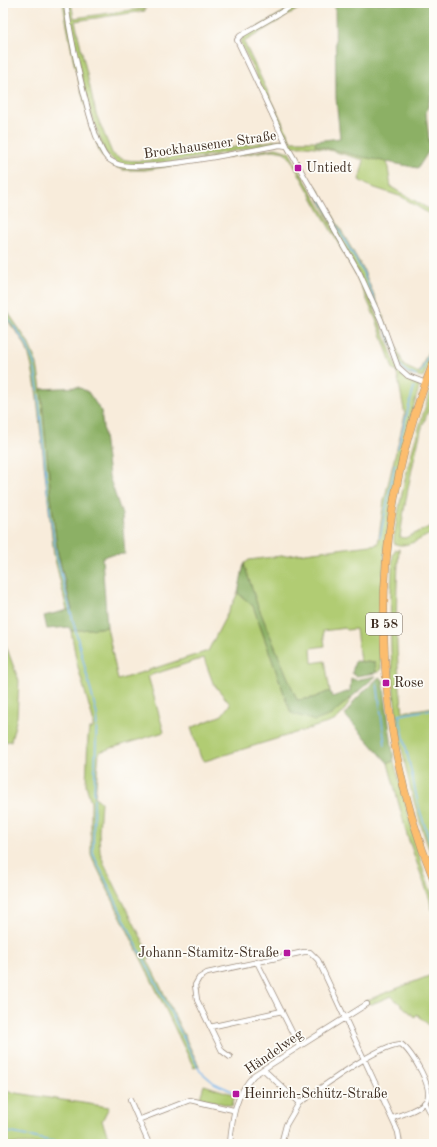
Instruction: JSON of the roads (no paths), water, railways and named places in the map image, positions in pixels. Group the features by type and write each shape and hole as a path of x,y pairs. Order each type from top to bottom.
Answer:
{"main road":[{"name":"B 58","path":"434,361 407,444 393,507 386,567 384,633 387,690 396,750 416,830 434,880"}],"street":[{"name":"Brockhausener Straße","path":"66,3 85,96 92,122 107,158 116,164 129,167 170,164 280,145 287,146"},
{"name":"Brockhausener Straße","path":"297,3 240,36 237,40 287,146 359,272 381,320 398,368 408,376 426,383"},
{"path":"230,1057 222,1051 197,1000 195,985 199,978 207,972 310,952 314,955 393,1118 400,1144"},
{"path":"257,962 299,1046"},
{"name":"Händelweg","path":"230,1144 233,1110 248,1082 263,1069 367,1004"},
{"path":"210,1027 282,1012"},
{"path":"281,1144 286,1125 299,1104 365,1059 395,1044 401,1044 407,1048 419,1067 428,1091 425,1102 434,1120"},
{"path":"263,1069 299,1104"},
{"path":"130,1100 149,1144"},
{"path":"138,1120 190,1100 233,1110"},
{"path":"393,1118 425,1102"}],"waterway":[{"path":"314,187 363,272 394,349"},
{"path":"3,311 26,343 34,363 38,389 48,496 56,554 97,715 94,795"},
{"path":"421,372 434,342"},
{"path":"399,364 407,372 416,376"},
{"path":"398,448 414,387"},
{"path":"380,538 395,464"},
{"path":"377,682 385,745"},
{"path":"434,709 399,715 419,808 434,855"},
{"path":"94,798 93,854 142,956"},
{"path":"144,959 200,1071 214,1083 236,1093"},
{"path":"3,1131 65,1144"}],"place":[{"name":"Untiedt","path":"298,168"},
{"name":"Rose","path":"386,683"},
{"name":"Johann-Stamitz-Straße","path":"287,953"},
{"name":"Heinrich-Schütz-Straße","path":"236,1094"}]}
